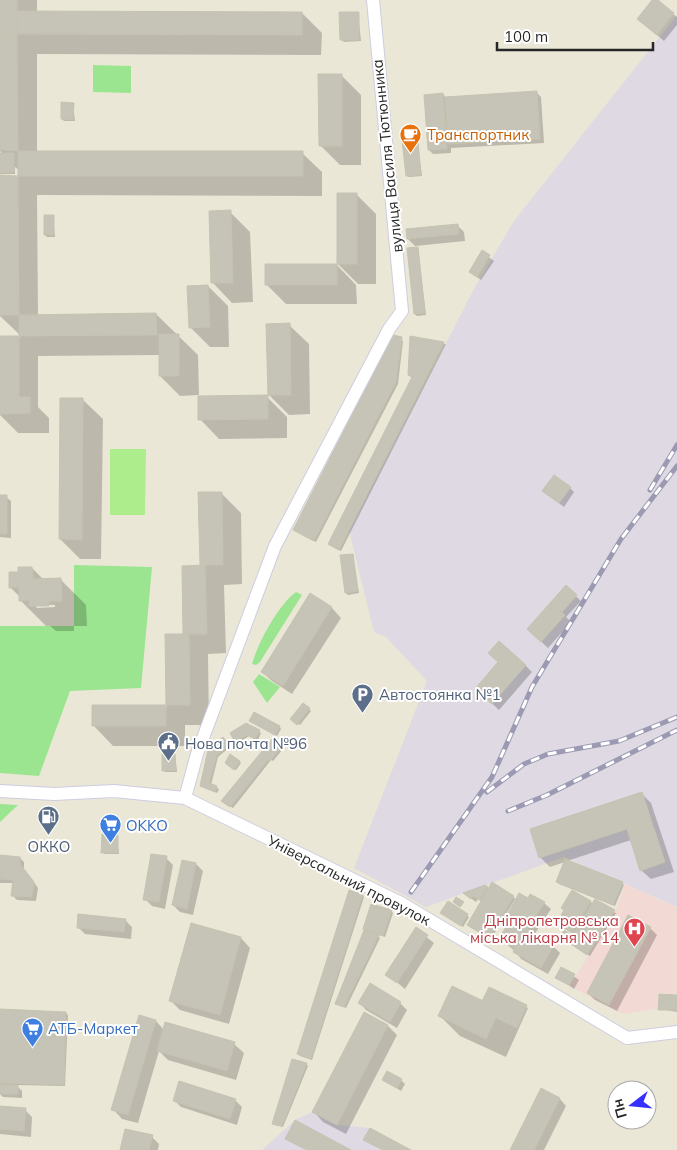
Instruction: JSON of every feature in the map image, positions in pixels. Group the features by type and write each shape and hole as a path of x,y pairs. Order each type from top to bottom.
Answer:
{"street":[{"name":"вулиця Василя Тютюнника","path":"185,798 197,754 275,546 389,328 402,311 373,0"},
{"name":"Універсальний провулок","path":"0,791 54,794 114,791 185,798 401,904 628,1038 677,1032"}],"shaded area":[{"path":"677,15 677,907 564,857 426,907 354,868 427,681 386,637 374,632 349,531 475,287 514,221"},
{"name":"Дніпропетровська міська лікарня № 14","path":"625,884 677,908 677,994 658,993 657,1009 623,1014 570,986 616,910"},
{"path":"312,1112 337,1125 370,1128 411,1150 262,1150 295,1120"}],"green space":[{"path":"93,65 131,66 131,93 93,92"},
{"path":"110,449 146,449 145,515 110,515"},
{"path":"74,565 152,567 141,688 70,691 39,776 0,773 0,626 74,626"},
{"path":"296,592 302,595 260,662 256,665 252,664 259,646 276,615"},
{"path":"259,674 280,687 267,703 253,682"},
{"path":"0,804 18,805 0,822"}],"building":[{"path":"0,0 17,0 17,8 0,8"},
{"path":"652,0 658,0 674,13 657,35 637,19"},
{"path":"0,8 17,8 17,34 0,35"},
{"path":"17,11 302,12 302,35 17,34"},
{"path":"339,12 359,12 359,40 340,40"},
{"path":"17,34 18,151 0,150 0,35"},
{"path":"318,74 342,74 342,146 319,146"},
{"path":"537,91 540,139 448,144 445,97"},
{"path":"443,93 447,149 428,150 424,95"},
{"path":"61,102 74,103 73,120 61,119"},
{"name":"Транспортник","path":"417,130 421,175 406,176 401,131"},
{"path":"18,151 303,151 303,176 18,176"},
{"path":"0,153 14,153 14,172 0,173"},
{"path":"0,175 18,176 19,315 0,315"},
{"path":"337,193 357,193 357,264 337,264"},
{"path":"231,210 233,283 211,283 209,211"},
{"path":"44,215 54,215 54,235 44,235"},
{"path":"458,224 459,234 407,239 406,229"},
{"path":"418,247 425,313 414,314 407,248"},
{"path":"482,250 490,255 477,277 469,272"},
{"path":"265,264 337,264 337,285 265,285"},
{"path":"208,285 210,327 189,328 187,286"},
{"path":"156,313 157,335 19,336 19,315"},
{"path":"290,323 291,395 268,395 266,324"},
{"path":"159,334 179,334 179,376 159,376"},
{"path":"393,335 402,337 396,382 314,541 293,530"},
{"path":"0,336 19,336 19,397 30,397 30,413 0,414"},
{"path":"410,336 444,342 339,550 328,544 412,377 408,375"},
{"path":"268,395 268,419 198,420 198,396"},
{"path":"60,398 83,398 82,540 59,539"},
{"path":"554,475 571,487 559,503 542,491"},
{"path":"198,492 222,492 223,565 200,565"},
{"path":"0,495 7,495 7,534 0,534"},
{"path":"353,554 358,591 345,593 340,555"},
{"path":"205,565 207,634 183,634 182,566"},
{"path":"18,567 32,567 33,579 61,578 62,601 49,601 49,606 29,606 29,600 19,601 19,587 9,588 9,572 18,572"},
{"path":"566,585 577,595 562,612 550,603"},
{"path":"310,593 332,607 283,686 261,672"},
{"path":"550,603 565,615 541,642 527,629"},
{"path":"165,634 189,634 190,705 166,705"},
{"path":"499,641 526,665 492,704 475,689 498,662 488,653"},
{"path":"303,703 310,708 297,725 290,719"},
{"path":"92,705 166,705 166,726 92,726"},
{"path":"254,712 280,726 275,735 249,721"},
{"path":"246,723 260,730 255,739 247,735 235,742 230,733"},
{"path":"223,737 229,745 217,755 209,783 217,786 215,792 200,786 208,750"},
{"path":"272,739 282,746 270,761 269,759 230,807 221,801"},
{"name":"Нова почта №96","path":"162,754 175,754 176,770 162,771"},
{"path":"230,754 240,761 234,770 225,763"},
{"path":"642,792 665,862 640,871 627,829 539,858 530,829"},
{"name":"OKKO","path":"102,834 118,835 118,853 101,853"},
{"path":"151,854 167,856 159,902 143,900"},
{"path":"0,855 20,857 20,864 34,882 32,897 11,896 13,880 0,879"},
{"path":"565,859 623,882 613,905 556,882"},
{"path":"182,860 196,863 187,909 172,905"},
{"path":"492,882 514,896 489,938 467,925"},
{"path":"485,885 488,887 480,900 473,896 471,899 463,893"},
{"path":"349,890 363,894 311,1059 297,1054"},
{"path":"572,890 591,901 572,933 561,926 566,918 561,915 564,910 561,908"},
{"path":"519,893 528,898 530,894 545,902 527,929 530,930 528,934 544,943 546,940 554,945 541,968 513,952 515,948 499,939 508,923 504,920"},
{"path":"456,897 464,902 460,907 453,902"},
{"path":"595,899 615,910 587,955 568,942"},
{"path":"448,901 468,914 461,926 440,913"},
{"path":"371,904 392,910 383,936 363,929"},
{"path":"78,914 126,919 124,932 77,928"},
{"path":"628,915 651,927 609,1005 587,993"},
{"path":"191,923 241,937 220,1015 169,1001"},
{"path":"416,927 428,935 397,983 385,975"},
{"path":"364,930 379,935 344,1007 335,1004"},
{"path":"564,930 570,934 566,941 560,937"},
{"path":"561,967 575,974 569,985 555,978"},
{"path":"370,983 401,1002 390,1022 358,1003"},
{"path":"452,986 500,1009 486,1039 438,1016"},
{"path":"489,987 527,1005 517,1028 496,1018 500,1009 482,1001"},
{"path":"659,994 677,995 677,1010 658,1010"},
{"name":"АТБ-Маркет","path":"0,1009 66,1012 64,1085 0,1083"},
{"path":"364,1012 388,1025 337,1125 312,1112"},
{"path":"139,1015 156,1020 128,1115 111,1110"},
{"path":"165,1022 235,1042 227,1071 157,1051"},
{"path":"292,1059 307,1063 282,1126 272,1124"},
{"path":"387,1071 402,1079 397,1088 382,1080"},
{"path":"179,1081 236,1099 230,1119 173,1101"},
{"path":"0,1085 18,1085 18,1094 0,1094"},
{"path":"541,1088 560,1098 534,1150 510,1150"},
{"path":"0,1106 26,1108 24,1131 0,1129"},
{"path":"295,1120 351,1150 307,1150 285,1139"},
{"path":"370,1128 411,1150 383,1150 363,1140"},
{"path":"125,1129 153,1135 149,1150 120,1150"}],"railway":[{"path":"650,490 677,445"},
{"path":"411,892 492,777 532,687 621,539 677,466"},
{"path":"487,792 524,764 548,754 619,741 677,717"},
{"path":"508,811 547,795 677,730"}],"place":[{"name":"Транспортник","path":"411,153"},
{"name":"Автостоянка №1","path":"363,713"},
{"name":"Нова почта №96","path":"169,762"},
{"name":"ОККО","path":"49,836"},
{"name":"OKKO","path":"110,844"},
{"name":"Дніпропетровська міська лікарня № 14","path":"635,948"},
{"name":"АТБ-Маркет","path":"32,1047"}]}
